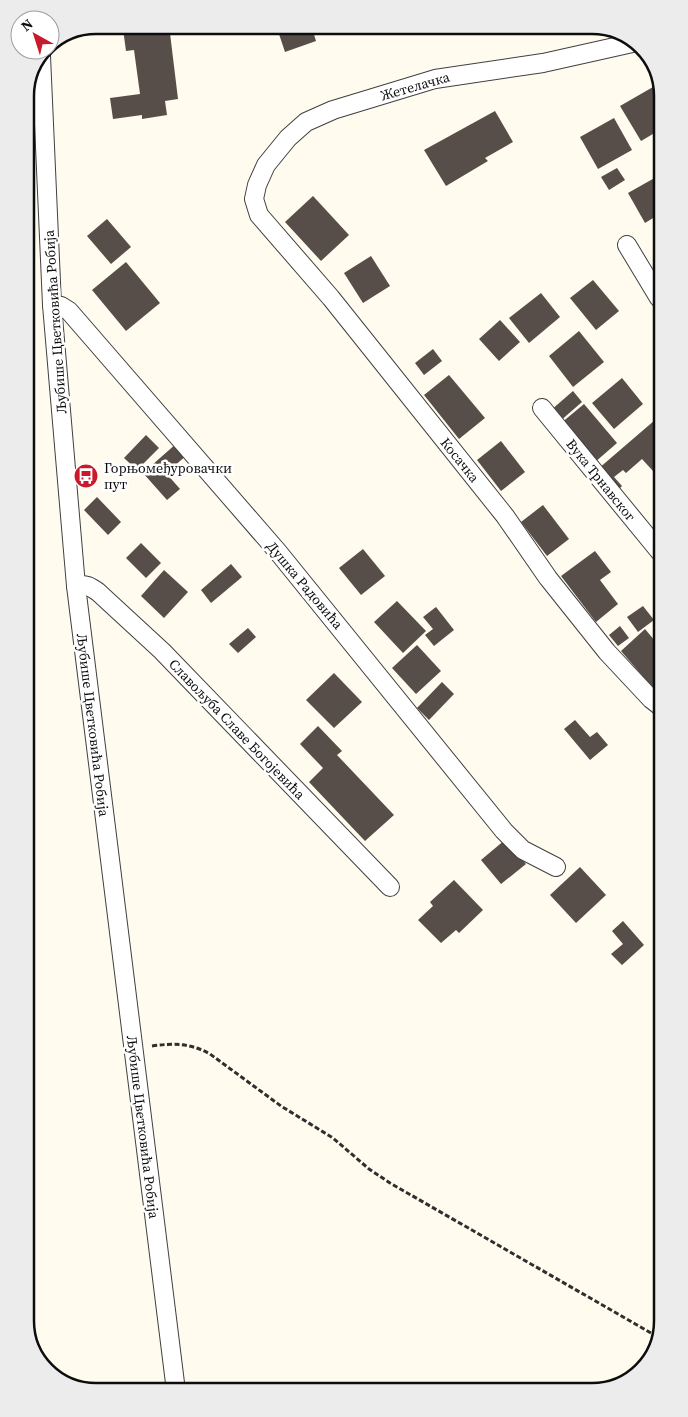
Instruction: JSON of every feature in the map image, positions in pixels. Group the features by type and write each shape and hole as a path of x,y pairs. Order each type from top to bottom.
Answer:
{"street":[{"name":"Жетелачка","path":"259,215 254,199 257,185 266,166 288,138 306,122 333,110 435,79 543,63 626,44"},
{"name":"Љубише Цветковића Робија","path":"41,66 52,305 76,586 175,1383"},
{"name":"Косачка","path":"259,215 331,298 499,508 548,578 607,652 654,702"},
{"path":"627,245 654,290"},
{"name":"Душка Радовића","path":"52,305 65,308 80,322 203,463 347,635 504,832 523,850 556,867"},
{"name":"Вука Трнавског","path":"542,408 654,545"},
{"name":"Славољуба Славе Богојевића","path":"76,586 81,584 91,586 162,651 390,887"}],"path":[{"path":"134,1049 180,1044 206,1052 289,1111 333,1138 363,1164 390,1183 653,1334"}],"building":[{"path":"124,34 170,34 178,99 165,101 167,115 142,119 142,115 113,119 110,98 140,94 134,50 126,51"},
{"path":"279,34 314,34 316,41 285,52"},
{"path":"653,87 654,133 641,141 620,106"},
{"path":"495,111 513,142 485,158 488,161 446,186 424,150"},
{"path":"614,118 632,150 598,169 580,137"},
{"path":"617,168 625,180 609,190 601,177"},
{"path":"654,178 654,217 645,223 628,193"},
{"path":"313,196 349,235 321,261 285,222"},
{"path":"107,219 131,247 111,264 87,236"},
{"path":"371,256 390,286 363,303 344,273"},
{"path":"126,262 160,303 126,331 92,290"},
{"path":"593,280 619,311 596,330 570,298"},
{"path":"541,293 560,317 529,343 509,318"},
{"path":"500,320 520,342 499,361 479,339"},
{"path":"579,331 604,362 573,387 549,356"},
{"path":"433,349 442,361 424,375 415,363"},
{"path":"449,375 485,418 459,439 424,395"},
{"path":"622,378 643,404 614,429 592,403"},
{"path":"573,391 582,402 559,422 550,411"},
{"path":"584,404 617,443 594,463 560,424"},
{"path":"654,421 653,471 642,459 626,473 623,470 614,477 622,486 617,491 598,469"},
{"path":"146,435 159,448 137,470 124,458"},
{"path":"501,441 525,472 501,491 477,460"},
{"path":"177,443 187,455 166,473 180,489 167,500 143,473"},
{"path":"97,497 121,522 108,535 84,510"},
{"path":"543,505 569,539 547,556 521,522"},
{"path":"141,543 161,563 146,578 126,558"},
{"path":"363,549 385,576 361,595 339,568"},
{"path":"595,551 611,572 600,580 618,604 596,622 561,576"},
{"path":"231,564 242,577 211,603 201,590"},
{"path":"164,570 188,592 164,618 141,596"},
{"path":"397,601 426,631 403,653 374,622"},
{"path":"643,606 654,620 638,632 627,617"},
{"path":"436,607 454,630 434,646 425,635 433,629 423,617"},
{"path":"620,626 629,638 618,646 609,635"},
{"path":"248,628 256,637 238,653 229,644"},
{"path":"645,629 654,640 654,685 652,687 621,651"},
{"path":"417,645 441,671 416,694 392,668"},
{"path":"334,673 362,702 334,728 306,700"},
{"path":"442,682 454,694 429,720 417,708"},
{"path":"575,720 590,737 597,732 608,745 590,760 564,729"},
{"path":"318,726 342,751 337,755 394,815 365,841 309,782 323,768 300,744"},
{"path":"506,839 526,864 501,884 481,860"},
{"path":"580,867 606,895 576,923 550,895"},
{"path":"454,880 483,910 459,933 456,930 441,943 418,920 433,906 430,902"},
{"path":"623,921 644,945 622,965 611,954 623,944 612,931"}],"place":[{"name":"Горњомеђуровачки пут","path":"86,476"}]}
